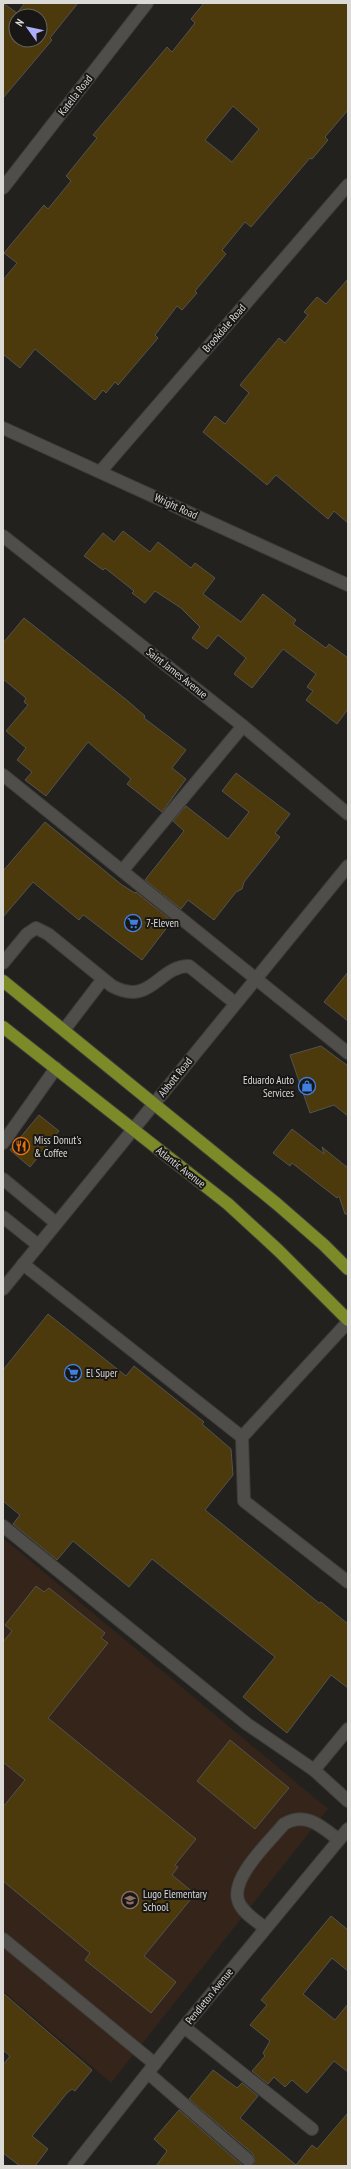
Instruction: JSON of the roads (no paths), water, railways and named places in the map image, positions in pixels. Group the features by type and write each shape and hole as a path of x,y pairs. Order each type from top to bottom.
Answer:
{"main road":[{"path":"3,981 277,1204 324,1245 348,1269"},
{"name":"Atlantic Avenue","path":"3,1027 228,1204 279,1251 348,1321"}],"street":[{"name":"Katella Road","path":"3,188 147,3"},
{"name":"Brookdale Road","path":"100,472 348,185"},
{"name":"Wright Road","path":"3,428 348,585"},
{"name":"Saint James Avenue","path":"3,536 243,726 348,814"},
{"path":"122,871 243,726"},
{"path":"3,775 348,1053"},
{"name":"Abbott Road","path":"3,1289 348,866"},
{"path":"3,963 28,934 36,928 48,934 103,979 123,992 134,993 163,978 181,966 189,966 235,1003"},
{"path":"64,1030 103,979"},
{"path":"3,1143 56,1068"},
{"path":"3,1179 56,1223"},
{"path":"3,1217 38,1245"},
{"path":"23,1264 242,1437"},
{"path":"348,1321 242,1437 244,1501 348,1582"},
{"path":"3,1526 247,1724 314,1770 348,1801"},
{"path":"314,1770 348,1729"},
{"path":"266,1928 243,1909 238,1900 237,1890 241,1876 279,1830 292,1819 305,1818 315,1822 339,1840"},
{"name":"Pendleton Avenue","path":"74,2166 184,2027 348,1830"},
{"path":"3,1939 151,2069 248,2160"},
{"path":"184,2027 312,2129"}],"place":[{"name":"7-Eleven","path":"133,923"},
{"name":"Eduardo Auto Services","path":"307,1086"},
{"name":"Miss Donut's & Coffee","path":"21,1146"},
{"name":"El Super","path":"73,1373"},
{"name":"Lugo Elementary School","path":"130,1900"}]}
